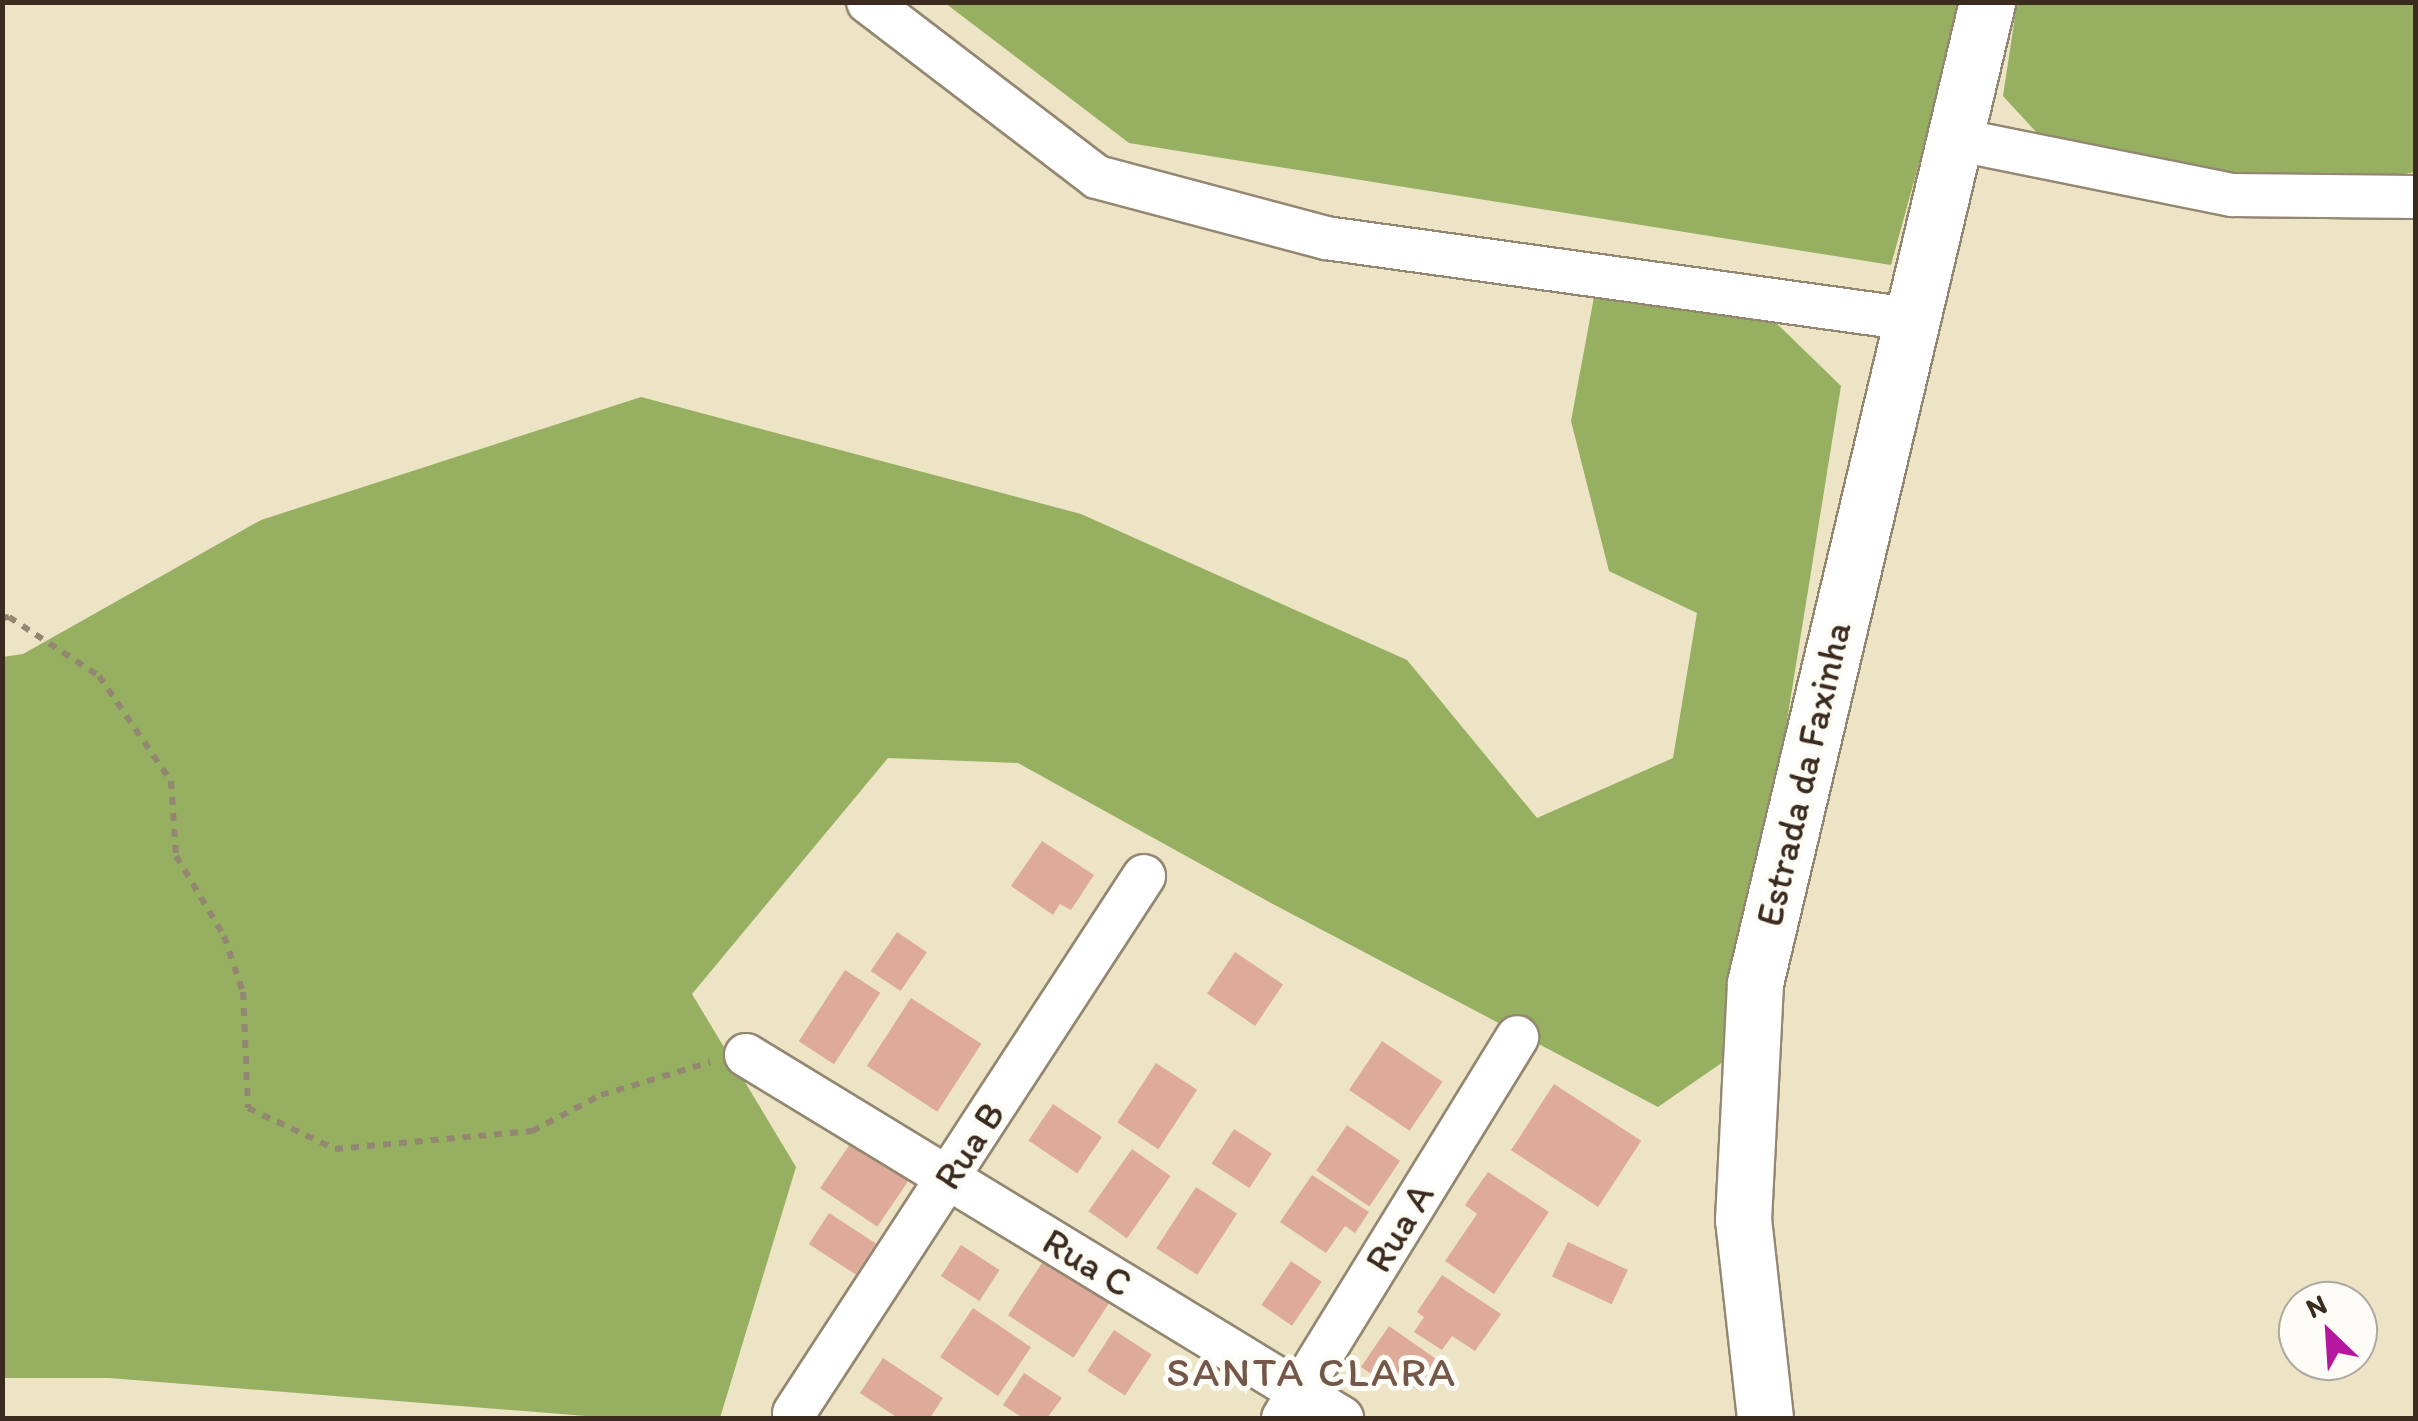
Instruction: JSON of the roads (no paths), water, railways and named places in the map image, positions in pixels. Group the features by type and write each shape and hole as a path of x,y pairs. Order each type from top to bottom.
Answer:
{"street":[{"path":"868,2 1097,177 1326,238 1910,318"},
{"name":"Estrada da Faxinha","path":"1764,1418 1743,1220 1755,983 1986,2"},
{"path":"1954,140 2232,195 2416,197"},
{"name":"Rua B","path":"794,1414 1144,876"},
{"name":"Rua A","path":"1291,1405 1517,1037"},
{"name":"Rua C","path":"746,1054 830,1110 948,1179 1291,1405 1342,1418"}],"district":[{"name":"SANTA CLARA","path":"1312,1372"}]}
